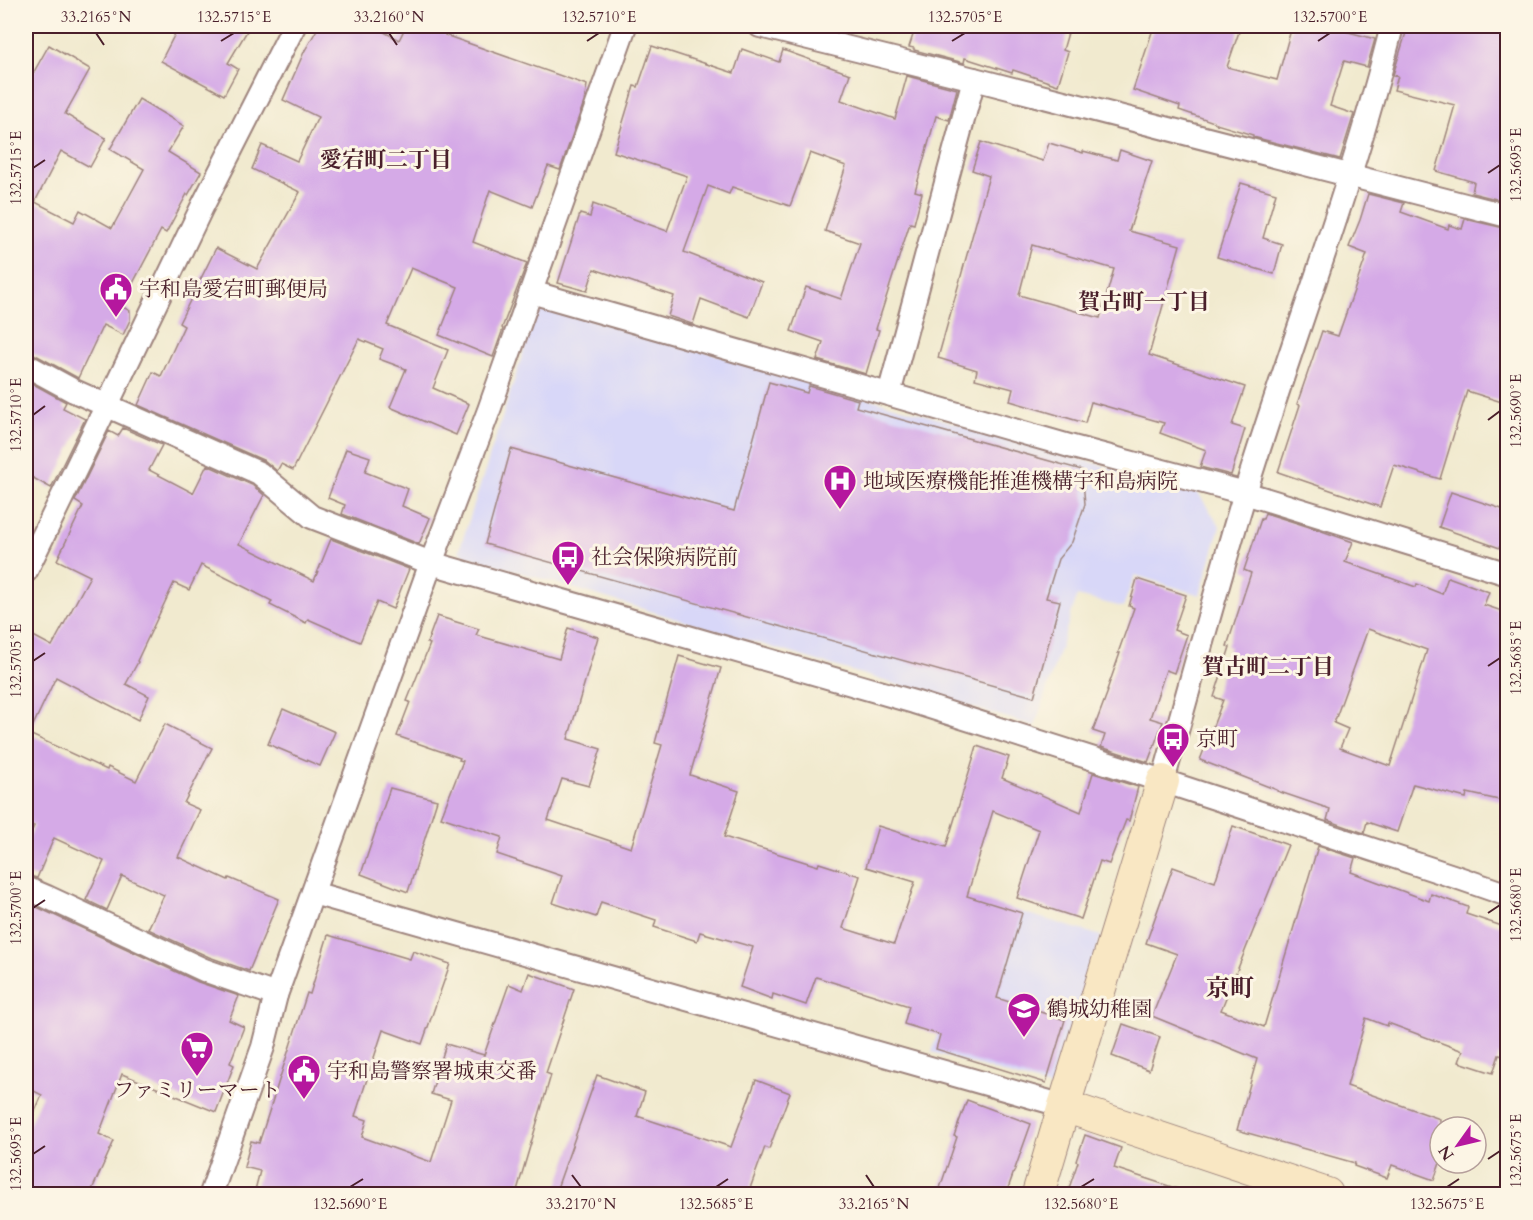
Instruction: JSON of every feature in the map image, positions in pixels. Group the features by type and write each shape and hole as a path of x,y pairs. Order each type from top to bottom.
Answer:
{"street":[{"path":"26,571 202,207 294,26"},
{"path":"211,1194 261,1054 276,995 431,563 489,410 625,26"},
{"path":"760,26 1508,216"},
{"path":"1038,1194 1163,781 1245,493 1349,175 1392,26"},
{"path":"889,394 974,79"},
{"path":"531,292 1073,447 1245,493 1508,574"},
{"path":"26,365 74,391 259,473 312,518 431,563 914,702 1163,781 1508,895"},
{"path":"26,888 204,970 276,995"},
{"path":"313,893 1064,1106 1327,1194"}],"shaded area":[{"name":"地域医療機能推進機構宇和島病院","path":"547,306 1198,493 1220,526 1200,595 1135,575 1123,607 1077,596 1035,726 466,556 459,551 536,313"},
{"path":"978,899 1101,936 1056,1089 932,1052"}],"building":[{"path":"179,26 250,26 228,63 238,69 224,95 161,61"},
{"path":"319,26 373,26 399,40 406,26 448,26 445,35 587,85 584,102 560,170 548,166 532,207 490,190 473,242 527,263 493,357 439,335 458,287 411,268 387,325 448,350 433,388 469,404 456,435 390,407 406,369 379,359 383,349 359,339 293,470 281,464 277,471 265,461 138,405 153,372 161,376 184,326 179,323 216,248 257,269 300,192 252,169 262,145 297,161 318,117 283,100 304,52"},
{"path":"916,26 1070,26 1063,50 1068,52 1058,85 1013,70 1012,73 965,58 964,63 914,50 909,47"},
{"path":"1154,26 1241,26 1227,67 1277,80 1292,26 1326,26 1375,39 1367,67 1344,61 1330,106 1354,114 1340,159 1253,137 1253,135 1179,110 1180,106 1133,90"},
{"path":"1408,26 1508,26 1508,202 1472,193 1474,182 1436,171 1455,105 1394,90 1398,76 1393,75"},
{"path":"49,45 90,69 65,114 106,138 90,167 61,151 35,202 74,222 80,210 112,228 144,169 110,149 139,99 184,126 168,152 201,172 166,233 161,230 121,306 130,311 130,320 123,335 103,325 78,378 26,352 26,86"},
{"path":"652,46 734,73 742,49 779,62 783,50 850,74 841,100 895,119 907,76 957,89 949,120 936,116 915,191 922,193 914,224 910,223 876,329 879,330 866,374 817,360 823,342 791,331 806,287 841,299 860,243 825,231 846,166 810,153 790,206 732,187 729,194 708,186 684,252 762,282 749,317 701,299 692,324 668,316 674,296 594,269 587,291 558,283 580,214 590,217 593,204 667,231 687,176 614,152 634,86 638,87"},
{"path":"981,142 1043,161 1049,143 1117,160 1120,150 1152,161 1129,231 1180,245 1149,355 1245,387 1232,425 1245,429 1231,475 1200,467 1206,450 1160,433 1164,423 1091,402 1085,423 1010,401 1013,389 975,379 977,370 938,358 989,176 972,170","holes":["1032,245 1114,269 1100,318 1019,295"]},
{"path":"1241,183 1276,193 1263,238 1282,244 1274,274 1217,257"},
{"path":"1368,194 1404,203 1401,212 1448,229 1449,225 1462,229 1465,219 1508,229 1508,404 1467,391 1440,479 1394,465 1380,507 1278,472 1300,405 1297,404 1322,331 1338,336 1367,254 1349,247"},
{"path":"26,380 66,402 63,408 85,419 51,488 26,474"},
{"path":"769,382 807,393 809,386 858,400 856,407 1082,470 1085,504 1072,542 1058,559 1046,598 1060,601 1034,697 485,544 511,449 734,511"},
{"path":"123,428 162,445 149,470 193,493 207,465 252,485 264,495 239,544 314,581 331,539 409,569 393,609 377,602 360,642 308,619 306,623 270,605 272,601 201,565 189,590 174,583 126,684 149,696 138,720 56,677 29,734 136,781 165,724 212,748 184,803 200,810 178,857 228,880 229,878 279,899 249,971 209,957 148,929 164,895 122,876 107,910 86,900 104,861 54,838 37,878 26,875 26,844 34,826 26,822 26,632 52,646 90,576 57,560 83,506 75,501 109,431 118,436"},
{"path":"346,449 370,457 365,472 408,489 402,506 430,518 419,544 342,514 345,505 328,498"},
{"path":"1451,492 1508,511 1508,528 1500,548 1439,527"},
{"path":"1265,513 1353,542 1345,562 1416,587 1417,584 1442,594 1448,577 1489,592 1484,605 1508,613 1508,802 1467,793 1466,798 1413,784 1397,832 1367,822 1364,833 1327,820 1330,809 1277,791 1200,760 1223,700 1214,697 1230,647 1227,646 1251,573 1244,570 1261,519","holes":["1368,629 1427,650 1390,766 1340,748 1348,729 1334,723"]},
{"path":"1137,579 1186,595 1174,630 1187,635 1174,673 1166,670 1150,718 1163,722 1148,762 1101,747 1105,735 1093,731 1134,608 1129,606"},
{"path":"437,616 479,629 476,635 559,659 568,628 598,637 568,739 601,749 589,786 562,779 548,820 631,848 662,745 655,743 679,656 721,668 690,775 739,791 724,837 818,866 819,863 860,876 843,928 894,944 915,882 866,867 878,826 946,847 977,746 1009,757 1002,778 1081,812 1093,773 1138,787 1129,821 1126,820 1109,864 1100,861 1081,919 1017,898 1039,830 993,811 967,896 1022,913 997,998 1065,1020 1046,1083 936,1049 940,1035 904,1024 909,1006 816,977 806,1005 773,994 772,999 740,987 753,947 700,932 697,941 654,927 656,920 601,902 596,917 553,903 562,876 497,854 502,837 441,817 463,761 397,736 410,702 407,701 430,644 427,643"},
{"path":"283,709 335,732 320,766 268,744"},
{"path":"390,788 437,800 408,892 361,874"},
{"path":"1233,826 1288,845 1221,1010 1264,1027 1318,846 1355,858 1351,872 1429,901 1431,894 1468,907 1466,914 1508,928 1508,1057 1499,1055 1493,1073 1459,1062 1463,1051 1388,1023 1387,1026 1366,1018 1347,1086 1429,1115 1428,1175 1436,1175 1434,1180 1392,1165 1387,1178 1354,1166 1355,1163 1237,1130 1257,1059 1152,1016 1177,954 1146,943 1173,867 1215,882"},
{"path":"26,902 198,982 239,996 229,1020 244,1027 230,1063 234,1065 216,1112 122,1074 99,1134 114,1141 90,1194 26,1194 26,1132 42,1095 26,1087"},
{"path":"328,935 410,959 413,951 450,964 422,1044 383,1030 355,1116 367,1120 362,1137 431,1162 451,1100 431,1094 446,1044 484,1055 509,984 523,990 529,973 574,989 546,1073 551,1075 516,1194 254,1194 260,1171 244,1167 251,1141 259,1143"},
{"path":"1123,1024 1160,1037 1149,1070 1112,1056"},
{"path":"597,1075 645,1092 637,1116 731,1147 756,1080 790,1093 769,1149 765,1147 748,1194 555,1194"},
{"path":"967,1100 1031,1124 1006,1194 938,1194 957,1137 954,1136"},
{"path":"1085,1135 1121,1148 1114,1168 1181,1190 1180,1194 1067,1194"}],"place":[{"name":"宇和島愛宕町郵便局","path":"116,318"},
{"name":"地域医療機能推進機構宇和島病院","path":"840,510"},
{"name":"社会保険病院前","path":"568,586"},
{"name":"京町","path":"1173,768"},
{"name":"鶴城幼稚園","path":"1024,1038"},
{"name":"ファミリーマート","path":"197,1077"},
{"name":"宇和島警察署城東交番","path":"304,1100"}],"district":[{"name":"愛宕町二丁目","path":"386,160"},
{"name":"賀古町一丁目","path":"1144,302"},
{"name":"賀古町二丁目","path":"1268,667"},
{"name":"京町","path":"1230,988"}]}
